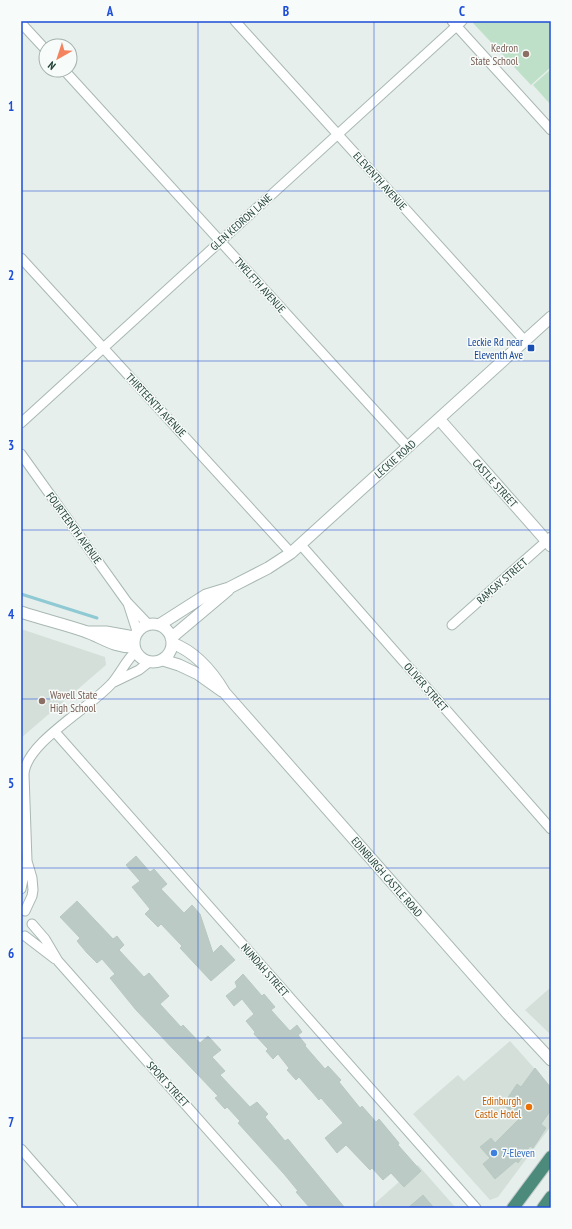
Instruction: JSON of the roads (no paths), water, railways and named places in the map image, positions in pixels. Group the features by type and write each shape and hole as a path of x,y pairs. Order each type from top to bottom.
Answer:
{"highway":[{"path":"513,1208 551,1156"},
{"path":"543,1208 551,1197"}],"street":[{"name":"ELEVENTH AVENUE","path":"235,21 525,341"},
{"path":"21,23 38,41"},
{"name":"GLEN KEDRON LANE","path":"21,423 338,134 457,23"},
{"path":"457,23 551,130"},
{"name":"TWELFTH AVENUE","path":"71,78 408,447"},
{"name":"THIRTEENTH AVENUE","path":"21,258 291,553"},
{"name":"LECKIE ROAD","path":"154,624 206,595 229,588 268,568 291,553 551,317"},
{"name":"CASTLE STREET","path":"439,420 550,541"},
{"name":"FOURTEENTH AVENUE","path":"21,454 127,602 154,624"},
{"name":"RAMSAY STREET","path":"452,625 550,541"},
{"name":"OLIVER STREET","path":"301,545 551,829"},
{"name":"LECKIE ROAD","path":"172,640 229,588"},
{"name":"FOURTEENTH AVENUE","path":"127,602 135,642"},
{"path":"21,612 86,632 105,642 123,647 135,642"},
{"path":"21,889 27,861 24,768 30,755 112,683 139,670 149,662 163,660 170,652 172,640 164,628 154,624 135,642 112,683"},
{"name":"EDINBURGH CASTLE ROAD","path":"172,640 186,648 213,673 224,693"},
{"path":"135,642 139,657 149,662"},
{"name":"EDINBURGH CASTLE ROAD","path":"163,660 179,665 198,674 224,693 508,1014 551,1060"},
{"name":"NUNDAH STREET","path":"55,732 476,1208"},
{"path":"23,910 32,896 33,890 32,878 27,861"},
{"name":"SPORT STREET","path":"23,910 31,919 32,924 45,939 58,961 277,1208"},
{"path":"23,937 31,929 32,924"},
{"name":"SPORT STREET","path":"23,937 58,961"},
{"path":"21,1149 73,1208"}],"waterway":[{"path":"21,594 97,618"}],"place":[{"name":"Kedron State School","path":"526,54"},
{"name":"Leckie Rd near Eleventh Ave","path":"531,348"},
{"name":"Wavell State High School","path":"42,701"},
{"name":"Edinburgh Castle Hotel","path":"529,1107"},
{"name":"7-Eleven","path":"494,1153"}]}
